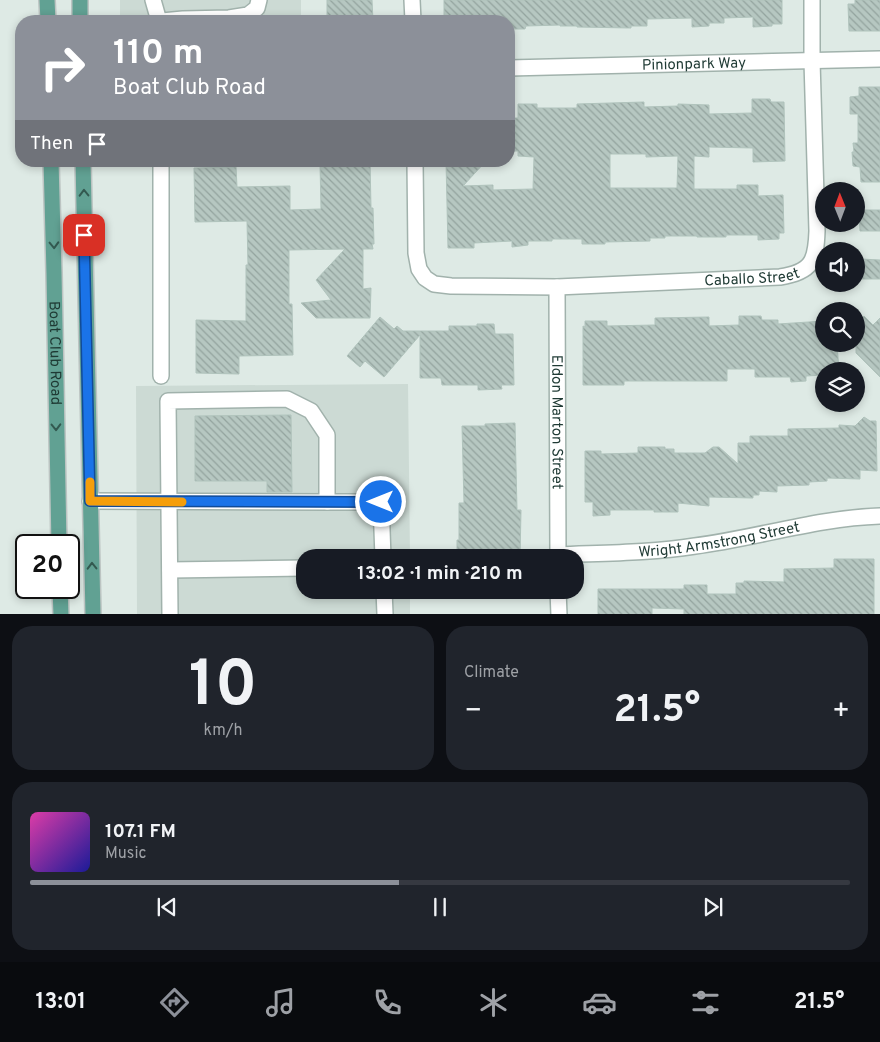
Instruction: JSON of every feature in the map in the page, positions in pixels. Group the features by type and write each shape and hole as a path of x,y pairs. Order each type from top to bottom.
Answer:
{"main road":[{"path":"47,0 48,15"},
{"path":"80,0 80,15"},
{"name":"Boat Club Road","path":"51,167 59,534"},
{"path":"83,167 93,614"},
{"path":"60,599 61,614"}],"street":[{"path":"153,0 158,15"},
{"path":"248,15 257,8 259,0"},
{"path":"412,0 412,15"},
{"name":"Caballo Street","path":"415,167 416,253 419,269 425,278 434,284 451,286 557,287 795,275 808,266 813,259 816,248 812,0"},
{"name":"Pinionpark Way","path":"515,68 880,59"},
{"path":"161,167 161,376"},
{"name":"Eldon Marton Street","path":"557,287 558,549"},
{"path":"170,614 168,401 287,399 311,412 327,435 326,502"},
{"path":"90,501 381,502 382,549"},
{"name":"Wright Armstrong Street","path":"584,554 696,546 840,518 880,516"},
{"path":"170,570 296,568"},
{"path":"384,599 385,614"},
{"path":"558,599 559,614"}],"shaded area":[{"path":"120,0 301,0 301,15 120,15"},
{"path":"408,384 410,549 296,549 296,599 410,599 410,614 137,614 136,386"}],"building":[{"path":"327,0 372,0 373,15 327,15"},
{"path":"444,0 782,0 782,24 753,27 753,17 724,18 724,23 709,23 709,26 692,27 692,18 647,19 647,26 631,26 631,28 560,25 526,26 525,29 515,29 515,15 444,15"},
{"path":"855,0 880,0 880,31 849,31 848,4 855,4"},
{"path":"859,87 880,87 880,182 861,182 860,167 853,166 853,143 858,143 858,114 850,114 850,97 859,96"},
{"path":"752,99 770,99 771,102 784,102 785,161 753,162 753,148 709,147 709,157 694,156 694,189 737,189 737,185 758,185 758,196 783,195 784,233 779,233 779,239 758,240 758,235 726,235 726,237 665,236 665,238 650,238 650,241 582,244 582,239 552,239 552,241 528,241 528,245 512,247 512,241 474,243 474,248 448,248 446,167 480,167 463,186 493,185 493,190 533,189 534,157 518,156 518,151 515,151 515,118 518,118 518,104 537,104 537,108 577,108 577,104 644,102 644,107 678,106 678,104 709,105 709,114 752,113","holes":["610,154 646,154 646,157 678,156 677,188 610,188"]},
{"path":"236,167 237,187 290,186 290,210 321,209 320,167 370,167 374,244 372,244 373,249 363,249 363,289 371,288 370,318 316,318 301,303 331,300 316,280 345,249 289,250 289,304 292,304 293,355 239,356 239,374 196,373 196,320 246,321 246,265 248,265 247,221 195,222 194,168"},
{"path":"865,210 880,210 880,231 865,231"},
{"path":"865,259 880,260 880,279 865,279"},
{"path":"739,316 761,316 762,320 778,320 778,324 815,322 815,352 838,352 838,362 815,362 815,376 806,376 806,381 791,382 790,377 755,377 755,369 727,369 727,381 624,381 624,385 583,385 583,326 585,327 585,321 607,321 607,326 655,325 655,318 709,317 709,326 739,325"},
{"path":"380,317 394,329 397,326 403,331 449,331 449,326 494,324 495,334 513,334 514,385 501,385 502,389 478,390 478,385 442,385 441,378 420,378 420,335 384,377 365,361 360,367 347,356"},
{"path":"865,317 873,325 880,318 880,377 856,353 865,352"},
{"path":"291,415 292,492 267,492 267,481 195,481 195,416"},
{"path":"864,417 870,421 876,421 877,471 860,470 860,479 827,478 827,481 809,482 809,485 777,486 777,492 759,491 759,495 753,495 753,498 709,497 709,506 678,503 678,512 610,510 610,515 593,516 593,502 585,502 585,451 601,451 601,454 638,453 638,447 665,447 665,449 674,449 674,453 705,453 713,447 719,447 738,464 738,443 750,443 750,436 788,436 788,429 839,428 839,425 855,426"},
{"path":"515,423 517,510 521,510 520,549 457,549 457,540 459,540 459,503 464,503 462,426 485,426 485,424"},
{"path":"834,559 874,559 874,614 684,614 684,609 652,608 652,614 598,614 598,589 684,589 684,585 707,585 707,594 736,594 736,583 744,583 744,581 784,582 784,569 834,568"}],"slow traffic":[{"path":"90,482 90,501 182,502"}],"route":[{"path":"84,235 90,501 381,502"}]}
